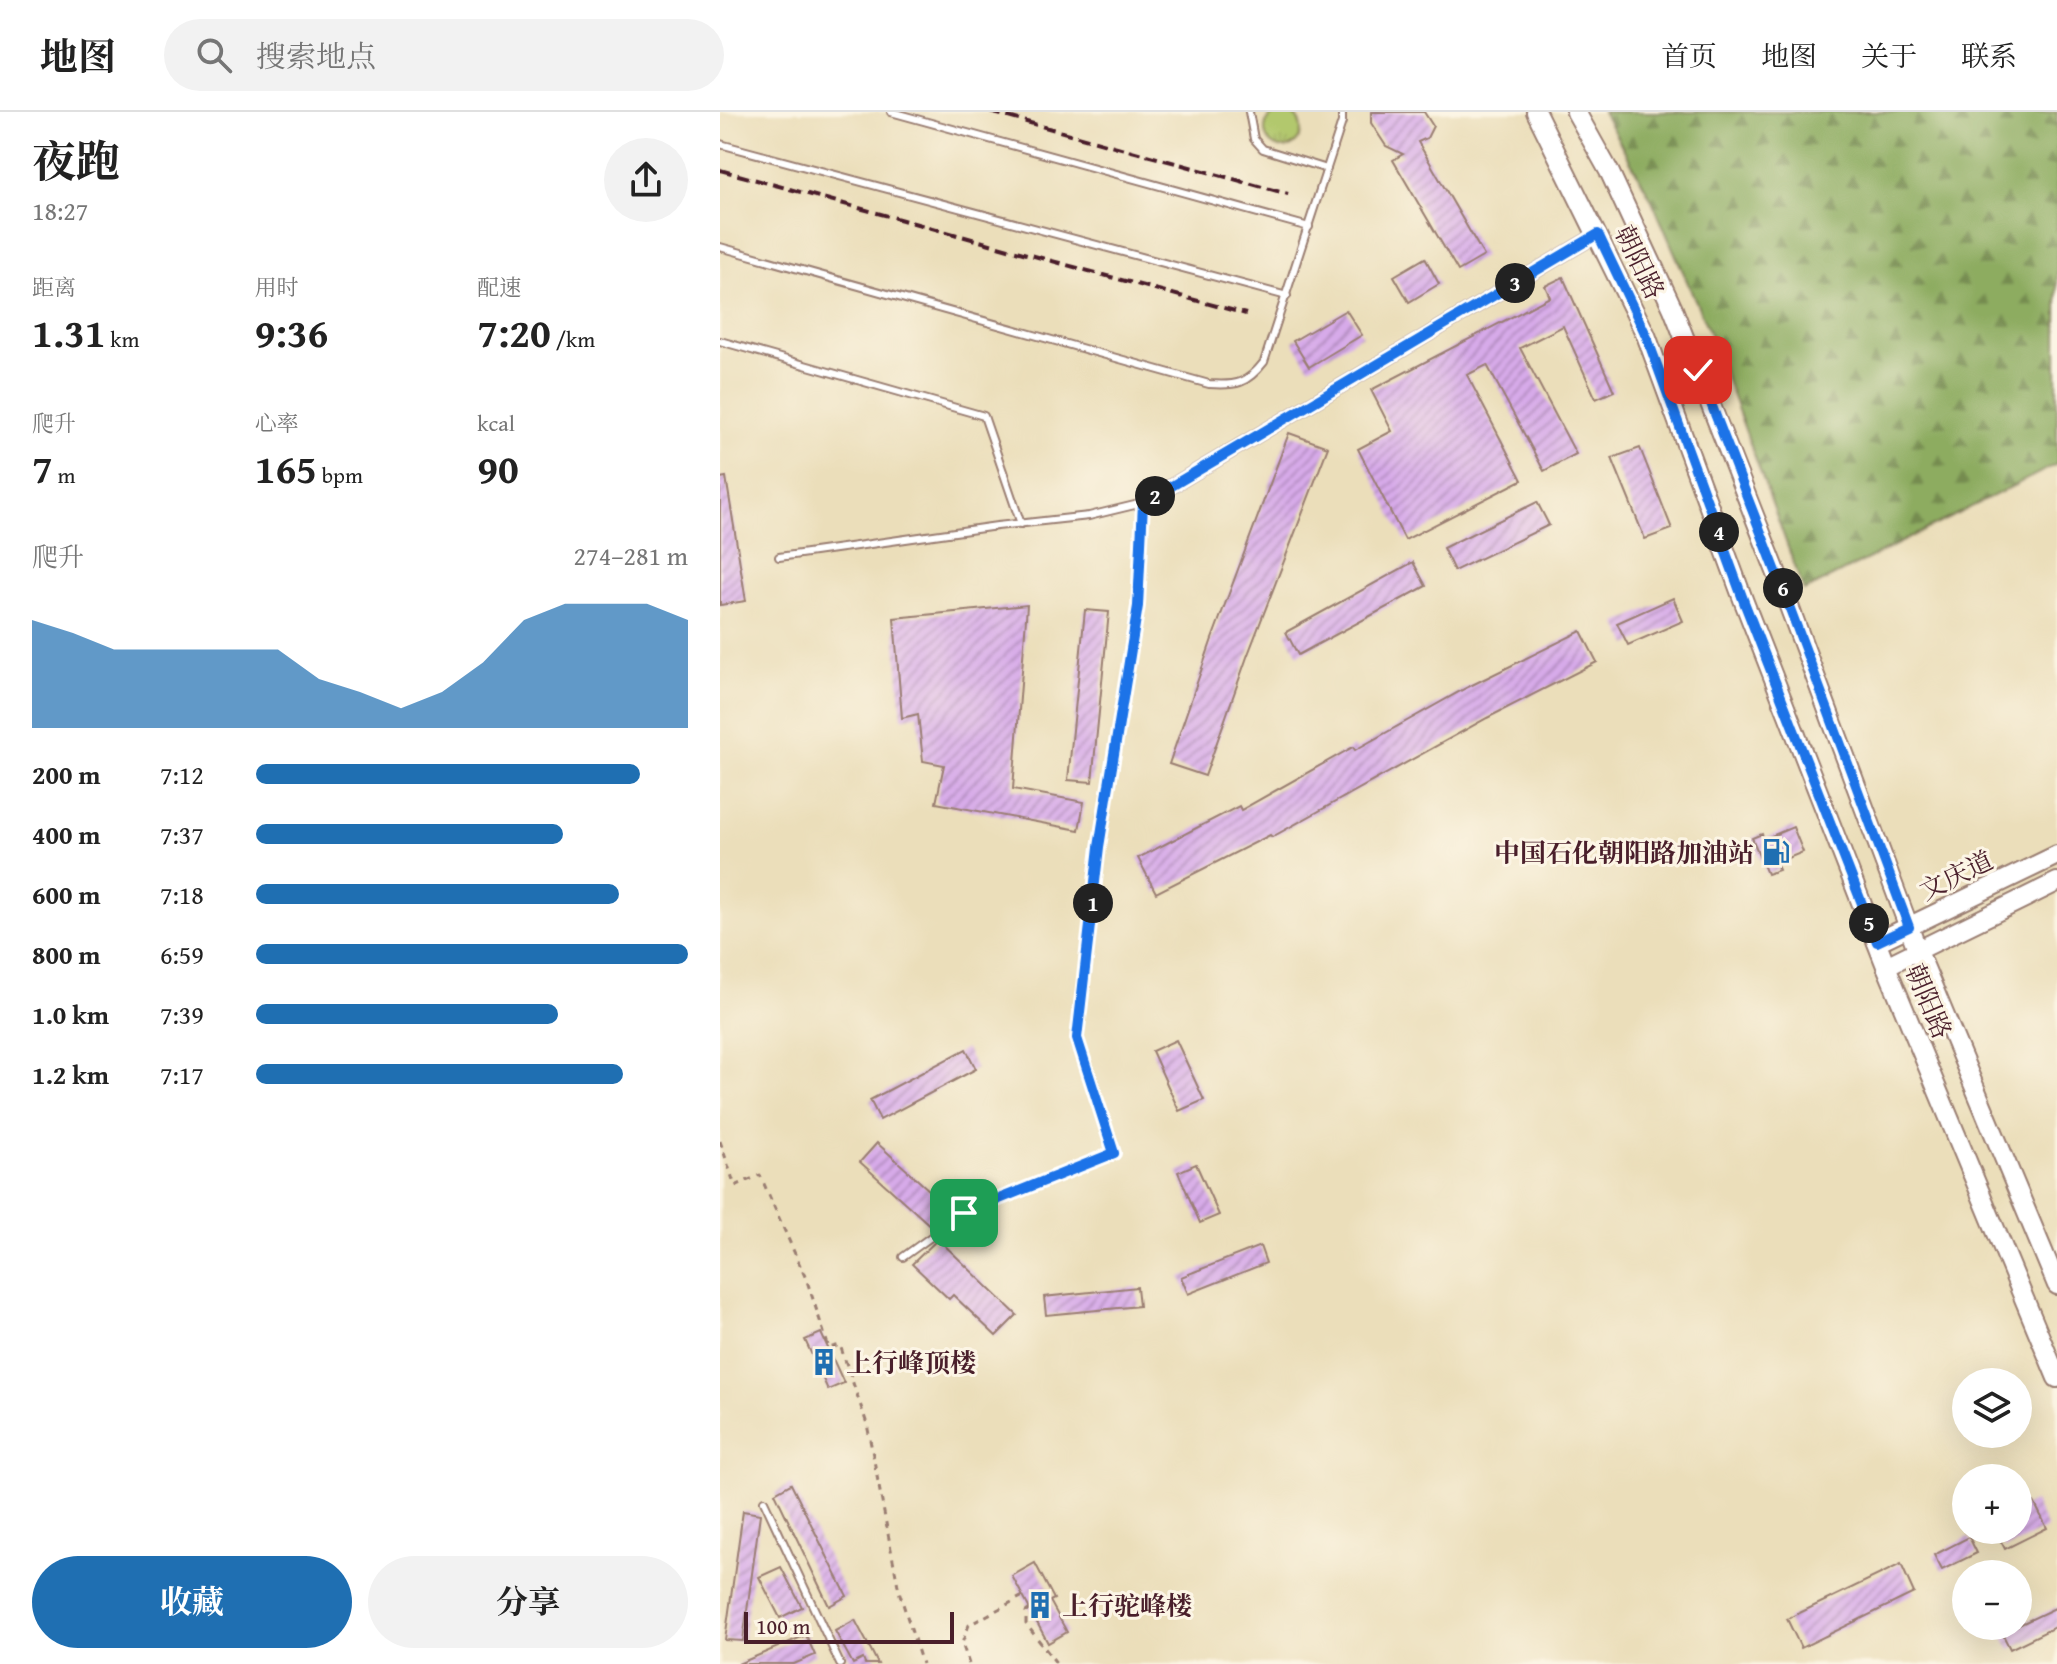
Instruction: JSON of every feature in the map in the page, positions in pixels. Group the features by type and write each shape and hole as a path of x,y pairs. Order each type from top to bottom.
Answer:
{"main road":[{"name":"朝阳路","path":"1536,112 1646,335 1744,602 1886,966 2057,1378"},
{"name":"朝阳路","path":"1576,112 1610,173 1673,309 1777,574 1917,949 2057,1285"},
{"name":"文庆道","path":"1877,942 2057,855"},
{"name":"文庆道","path":"1886,966 2057,882"}],"street":[{"path":"1143,503 1598,234"}],"lane":[{"path":"891,112 1309,227"},
{"path":"1249,112 1254,139 1263,149 1327,169"},
{"path":"720,247 1209,384 1224,385 1252,378 1264,362 1342,122 1342,112"},
{"path":"720,144 1287,296"},
{"path":"720,341 984,416 1021,524"},
{"path":"779,557 1089,516 1143,503 1138,606 1099,847 1077,1038 1114,1153 964,1213 903,1257"},
{"path":"764,1501 840,1664"}],"path":[{"path":"720,1141 735,1186 760,1175 807,1281 829,1348 840,1345 867,1424 899,1591 922,1664"},
{"path":"969,1664 962,1643 969,1625 1023,1596"},
{"path":"1030,1609 1026,1612 1026,1624 1057,1664"}],"green space":[{"path":"1283,112 1296,117 1301,130 1296,143 1283,148 1270,143 1265,130 1270,117"},
{"path":"1603,112 2057,112 2057,464 1804,591 1710,334 1651,198"}],"building":[{"path":"1371,112 1424,112 1433,126 1427,138 1418,142 1484,256 1458,271 1393,160 1403,154 1386,146 1371,123"},
{"path":"1425,258 1439,284 1409,302 1394,276"},
{"path":"1563,277 1614,391 1596,399 1563,326 1520,348 1576,454 1544,471 1487,365 1467,375 1522,480 1405,540 1358,449 1392,431 1371,390 1550,297 1545,286"},
{"path":"1346,310 1362,335 1309,367 1293,341"},
{"path":"1289,433 1328,447 1205,776 1169,764"},
{"path":"1640,448 1672,529 1645,539 1612,458"},
{"path":"726,477 746,601 720,605 720,478"},
{"path":"1537,502 1549,525 1454,571 1443,548"},
{"path":"1413,562 1426,586 1298,655 1286,632"},
{"path":"1673,598 1683,621 1628,645 1617,623"},
{"path":"1027,605 1013,789 1084,802 1079,830 936,803 944,765 923,761 918,714 902,718 894,618"},
{"path":"1085,610 1109,612 1092,782 1068,780"},
{"path":"1581,631 1597,662 1487,718 1272,837 1270,835 1156,893 1138,858 1239,806 1241,810 1353,747 1355,750 1466,688"},
{"path":"1793,827 1803,852 1776,863 1779,870 1767,874 1752,838 1762,834 1764,839"},
{"path":"1176,1040 1204,1100 1179,1111 1152,1051"},
{"path":"966,1049 976,1069 880,1120 870,1100"},
{"path":"877,1143 951,1210 933,1228 860,1162"},
{"path":"1196,1164 1219,1215 1200,1223 1178,1172"},
{"path":"938,1239 1017,1315 996,1336 953,1295 949,1299 912,1264"},
{"path":"1260,1246 1266,1263 1188,1294 1181,1277"},
{"path":"1137,1287 1139,1306 1046,1315 1044,1297"},
{"name":"上行峰顶楼","path":"821,1333 844,1383 828,1390 805,1340"},
{"path":"791,1484 847,1596 829,1606 775,1493"},
{"path":"2032,1503 2047,1528 2032,1536"},
{"path":"743,1511 760,1514 743,1641 725,1640"},
{"path":"1955,1544 1972,1544 1977,1553 1963,1560 1952,1560 1952,1565 1942,1570 1934,1555"},
{"name":"上行驼峰楼","path":"1035,1563 1067,1632 1048,1643 1012,1576"},
{"path":"1901,1564 1914,1593 1801,1648 1787,1619"},
{"path":"781,1567 802,1607 780,1618 759,1577"},
{"path":"2057,1607 2057,1626 2032,1638 2032,1619"},
{"path":"855,1620 878,1664 865,1664 863,1659 853,1664 835,1631"},
{"path":"806,1635 815,1655 794,1664 738,1664"},
{"path":"2006,1640 2028,1640 2010,1649"}],"railway":[{"path":"990,112 1288,194"},
{"path":"720,170 1246,314"}],"place":[{"name":"中国石化朝阳路加油站","path":"1776,852"},
{"name":"上行峰顶楼","path":"824,1362"},
{"name":"上行驼峰楼","path":"1040,1605"}],"route":[{"path":"964,1213 1114,1153 1077,1038 1099,847 1138,606 1143,503 1598,234 1646,335 1744,602 1877,942 1909,927 1698,370"}]}
